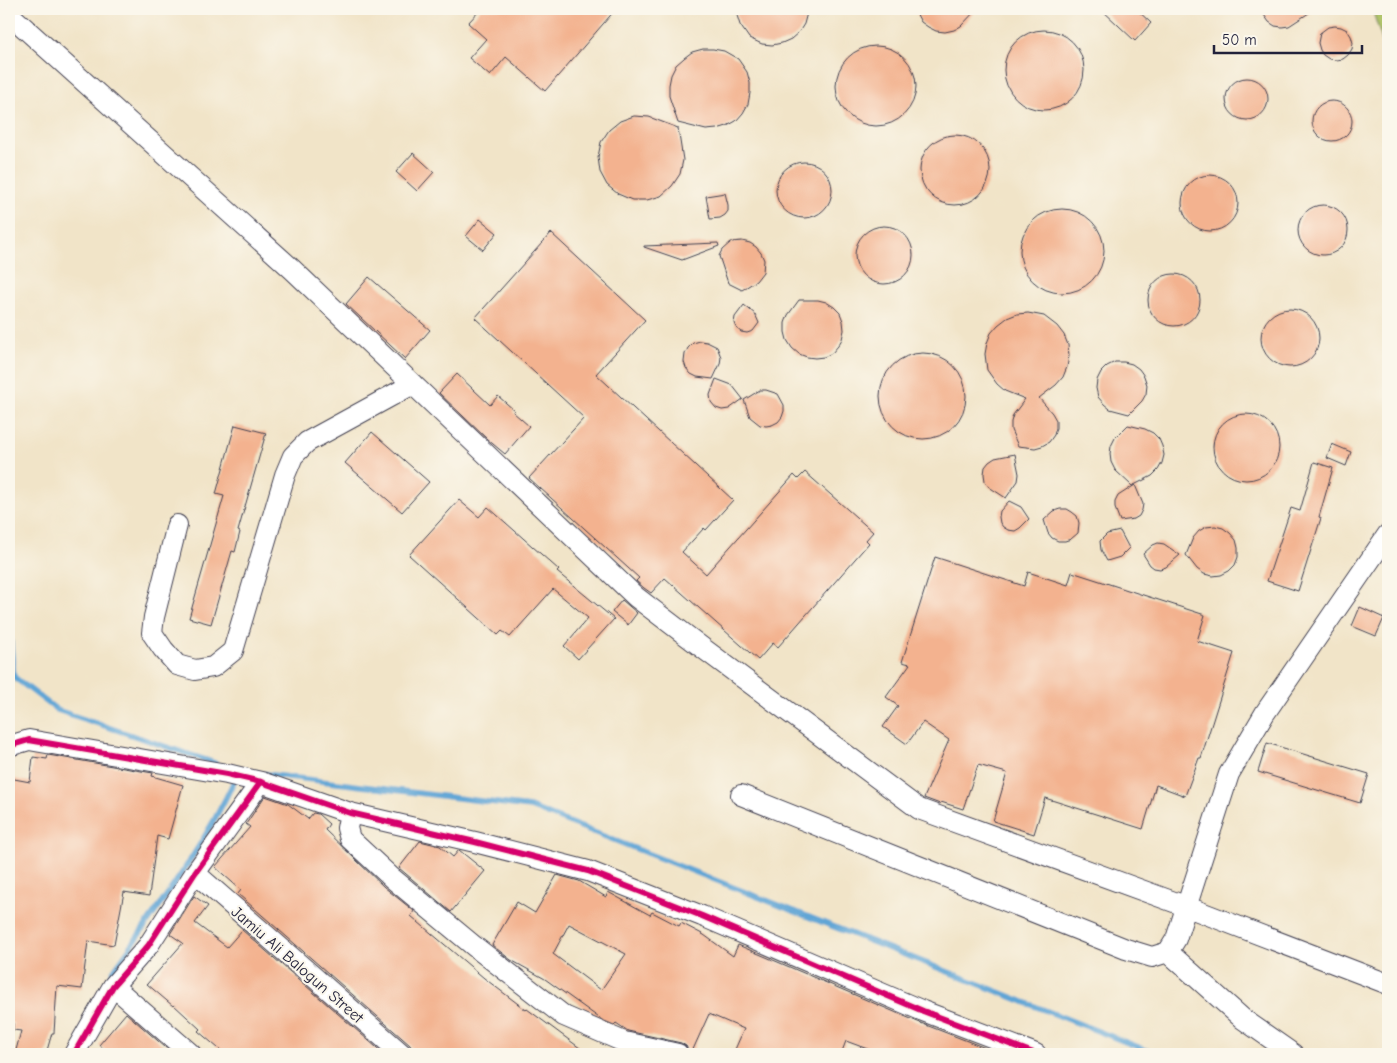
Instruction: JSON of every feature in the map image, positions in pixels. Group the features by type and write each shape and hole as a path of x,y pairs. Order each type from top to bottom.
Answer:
{"street":[{"path":"9,14 292,269 636,597 920,808 1185,906 1388,984"},
{"path":"177,525 154,617 152,633 177,665 195,670 213,667 233,651 285,475 293,456 307,442 413,384"},
{"path":"742,795 1126,948 1152,957 1168,952 1176,938 1229,774 1265,713 1388,534"},
{"path":"9,746 29,740 244,778 350,813 475,842 588,872 702,916 923,1010 1036,1054"},
{"path":"74,1054 113,986 148,946 195,873 244,778"},
{"path":"350,813 347,828 350,839 399,884 474,946 564,1016 624,1042 678,1054"},
{"name":"Jamiu Ali Balogun Street","path":"195,873 402,1054"},
{"path":"1168,952 1243,1019 1293,1054"},
{"path":"113,986 191,1054"}],"green space":[{"path":"1372,9 1388,9 1388,59"}],"building":[{"path":"481,9 616,9 545,91 506,57 490,76 469,58 486,39 468,23"},
{"path":"735,9 808,9 804,24 799,32 791,39 772,45 762,44 749,38 740,25"},
{"path":"914,9 977,9 961,26 945,32 936,31 921,22"},
{"path":"1101,9 1136,9 1151,23 1135,41"},
{"path":"1260,9 1315,9 1289,26 1282,27 1275,26 1269,22"},
{"path":"1335,26 1347,30 1353,43 1348,55 1343,59 1336,60 1329,59 1323,55 1318,43 1320,33 1328,27"},
{"path":"1036,30 1052,30 1073,41 1084,62 1084,78 1073,99 1052,110 1036,110 1022,104 1010,92 1004,78 1004,62 1010,48 1022,36"},
{"path":"876,46 891,49 904,58 913,71 916,86 913,101 904,114 891,123 876,126 861,123 848,114 839,101 836,86 839,71 848,58 861,49"},
{"path":"703,49 724,51 738,59 747,72 750,83 748,104 743,113 736,121 717,129 706,130 678,123 669,96 671,75 676,65 692,52"},
{"path":"1251,78 1259,81 1265,87 1268,99 1265,111 1259,117 1243,120 1235,117 1229,111 1226,95 1229,87 1235,81"},
{"path":"1332,101 1346,107 1352,121 1346,135 1332,141 1318,135 1312,121 1318,107"},
{"path":"634,116 649,117 678,128 683,160 680,174 672,186 661,196 647,200 632,200 618,194 607,185 600,172 598,157 601,142 609,130 620,121"},
{"path":"962,135 975,141 984,150 988,156 990,170 988,184 980,195 969,203 948,205 941,203 930,195 922,184 920,163 922,156 930,145 941,137"},
{"path":"413,153 434,172 417,191 396,172"},
{"path":"804,162 815,164 824,170 830,179 832,190 830,201 824,210 815,216 804,218 793,216 784,210 778,201 776,190 778,179 784,170 793,164"},
{"path":"1204,175 1216,175 1226,179 1234,187 1238,203 1234,219 1226,227 1216,231 1204,231 1194,227 1186,219 1182,209 1182,197 1186,187 1194,179"},
{"path":"725,193 728,211 720,218 710,219 706,196"},
{"path":"1323,205 1332,207 1343,216 1348,230 1346,239 1337,250 1323,255 1314,253 1303,244 1298,230 1300,221 1309,210"},
{"path":"1054,209 1070,209 1086,216 1097,227 1104,243 1101,267 1092,281 1086,286 1070,293 1054,293 1038,286 1027,275 1020,259 1020,243 1027,227 1038,216"},
{"path":"480,219 497,233 483,250 466,236"},
{"path":"884,226 900,231 908,239 913,255 908,271 900,279 884,284 868,279 860,271 855,255 860,239 868,231"},
{"path":"551,233 645,320 596,374 733,500 706,530 704,528 682,552 706,574 794,475 798,479 805,472 873,532 866,540 869,543 778,647 773,643 758,660 665,578 651,593 644,588 636,581 639,578 529,478 584,418 475,318"},
{"path":"742,241 756,247 764,260 763,272 756,281 742,290 728,283 719,256 722,250 731,242"},
{"path":"718,243 719,246 682,260 644,247 644,246"},
{"path":"1169,274 1179,274 1188,278 1196,286 1200,300 1196,314 1188,322 1179,326 1169,326 1160,322 1152,314 1148,305 1148,295 1152,286 1160,278"},
{"path":"369,277 430,330 405,359 346,304"},
{"path":"799,300 826,302 840,313 844,330 842,339 832,353 824,357 807,357 799,354 787,340 785,323 788,315"},
{"path":"744,305 755,314 759,323 753,331 747,333 741,332 734,323 735,317"},
{"path":"1290,309 1301,311 1314,322 1319,338 1317,349 1306,362 1290,367 1279,365 1266,354 1261,338 1263,327 1274,314"},
{"path":"1028,313 1044,316 1057,326 1064,335 1068,345 1069,356 1063,377 1039,398 1056,420 1056,428 1049,442 1035,448 1018,446 1011,430 1013,415 1025,399 1005,391 997,384 987,370 985,354 991,333 998,325 1007,318 1017,314"},
{"path":"700,341 717,347 721,357 713,379 697,377 686,368 684,362 688,348 693,343"},
{"path":"923,353 939,356 947,360 959,372 963,380 966,396 963,412 959,420 947,432 939,436 923,439 907,436 899,432 887,420 883,412 880,396 883,380 887,372 899,360 907,356"},
{"path":"1115,362 1132,364 1139,369 1147,385 1146,394 1142,401 1129,414 1110,409 1098,397 1097,380 1107,366"},
{"path":"457,374 490,405 498,396 529,426 505,454 439,393"},
{"path":"716,379 732,385 743,399 729,409 722,410 716,408 711,402 710,395"},
{"path":"760,390 778,394 784,405 782,417 772,425 760,425 750,417 744,400"},
{"path":"1246,414 1258,417 1269,424 1276,435 1279,447 1276,459 1269,470 1258,477 1246,480 1234,477 1223,470 1216,459 1213,447 1216,435 1223,424 1234,417"},
{"path":"235,425 266,433 238,531 240,532 235,552 232,551 211,624 189,618 224,496 216,494"},
{"path":"1128,425 1153,433 1159,439 1164,455 1158,470 1152,476 1132,486 1115,470 1110,454 1115,438"},
{"path":"372,432 429,482 402,512 345,463"},
{"path":"1332,444 1351,452 1346,466 1327,458"},
{"path":"1015,454 1019,474 1018,481 1006,498 989,487 985,481 985,467 995,458"},
{"path":"1314,462 1333,468 1319,517 1321,518 1298,591 1267,581 1291,508 1300,511"},
{"path":"1135,485 1143,504 1142,510 1139,516 1134,519 1120,521 1115,508 1115,502 1118,496"},
{"path":"459,500 479,517 488,507 559,570 557,572 614,619 578,659 564,646 588,618 553,589 510,637 502,631 498,635 409,555"},
{"path":"1009,501 1021,507 1029,519 1015,531 1008,530 1000,523 1000,511"},
{"path":"1067,509 1072,512 1077,516 1079,523 1078,533 1065,541 1058,541 1052,538 1048,533 1044,520 1054,511"},
{"path":"1215,526 1223,528 1236,540 1238,557 1235,565 1229,571 1213,576 1204,574 1197,569 1186,555 1193,538 1199,531 1206,527"},
{"path":"1120,531 1129,548 1120,557 1107,561 1101,550 1100,541 1107,534"},
{"path":"1158,543 1164,544 1180,555 1166,567 1160,569 1150,565 1143,554"},
{"path":"935,557 1024,586 1028,572 1068,585 1072,572 1205,615 1197,641 1234,653 1201,758 1199,758 1185,796 1156,785 1143,829 1045,798 1034,834 993,821 1007,773 978,765 963,809 924,798 949,740 923,722 907,744 883,727 898,706 886,697 910,664 902,662"},
{"path":"622,600 637,613 628,625 612,612"},
{"path":"1360,607 1384,618 1376,636 1352,626"},
{"path":"1267,743 1369,774 1360,803 1258,772"},
{"path":"48,755 153,773 152,776 183,785 168,839 157,836 149,896 124,892 114,945 88,941 82,989 57,986 54,1033 52,1033 46,1054 15,1054 21,1031 13,1030 13,1023 9,1023 9,778 30,782 33,757 47,759"},
{"path":"265,796 288,804 308,819 313,813 318,814 329,824 325,830 384,887 414,911 411,916 484,978 588,1054 414,1054 410,1045 238,894 241,890 215,867 250,827 246,824"},
{"path":"420,841 440,846 453,857 459,850 485,871 451,912 399,868"},
{"path":"557,875 579,881 606,897 608,892 650,915 652,912 679,926 681,923 704,935 733,956 738,945 918,1022 1001,1054 881,1054 846,1041 841,1054 733,1054 744,1029 709,1014 691,1054 686,1046 681,1043 628,1031 616,1023 614,1025 602,1020 545,979 511,960 492,945 517,902 535,913","holes":["569,924 626,954 601,990 553,954"]},
{"path":"194,896 208,906 195,923 227,947 242,930 384,1054 225,1054 198,1031 200,1029 174,1005 147,984 183,943 170,934"},
{"path":"126,1013 173,1054 110,1054 99,1045"}],"waterway":[{"path":"9,625 14,677 57,710 215,763"},
{"path":"265,774 530,807 1156,1054"},
{"path":"112,973 194,855 235,779"}],"cycle path":[{"path":"9,746 29,740 227,774 261,782 350,813 588,871 702,916 923,1011 1036,1054"},
{"path":"74,1054 113,986 148,946 195,873 261,782"}]}
